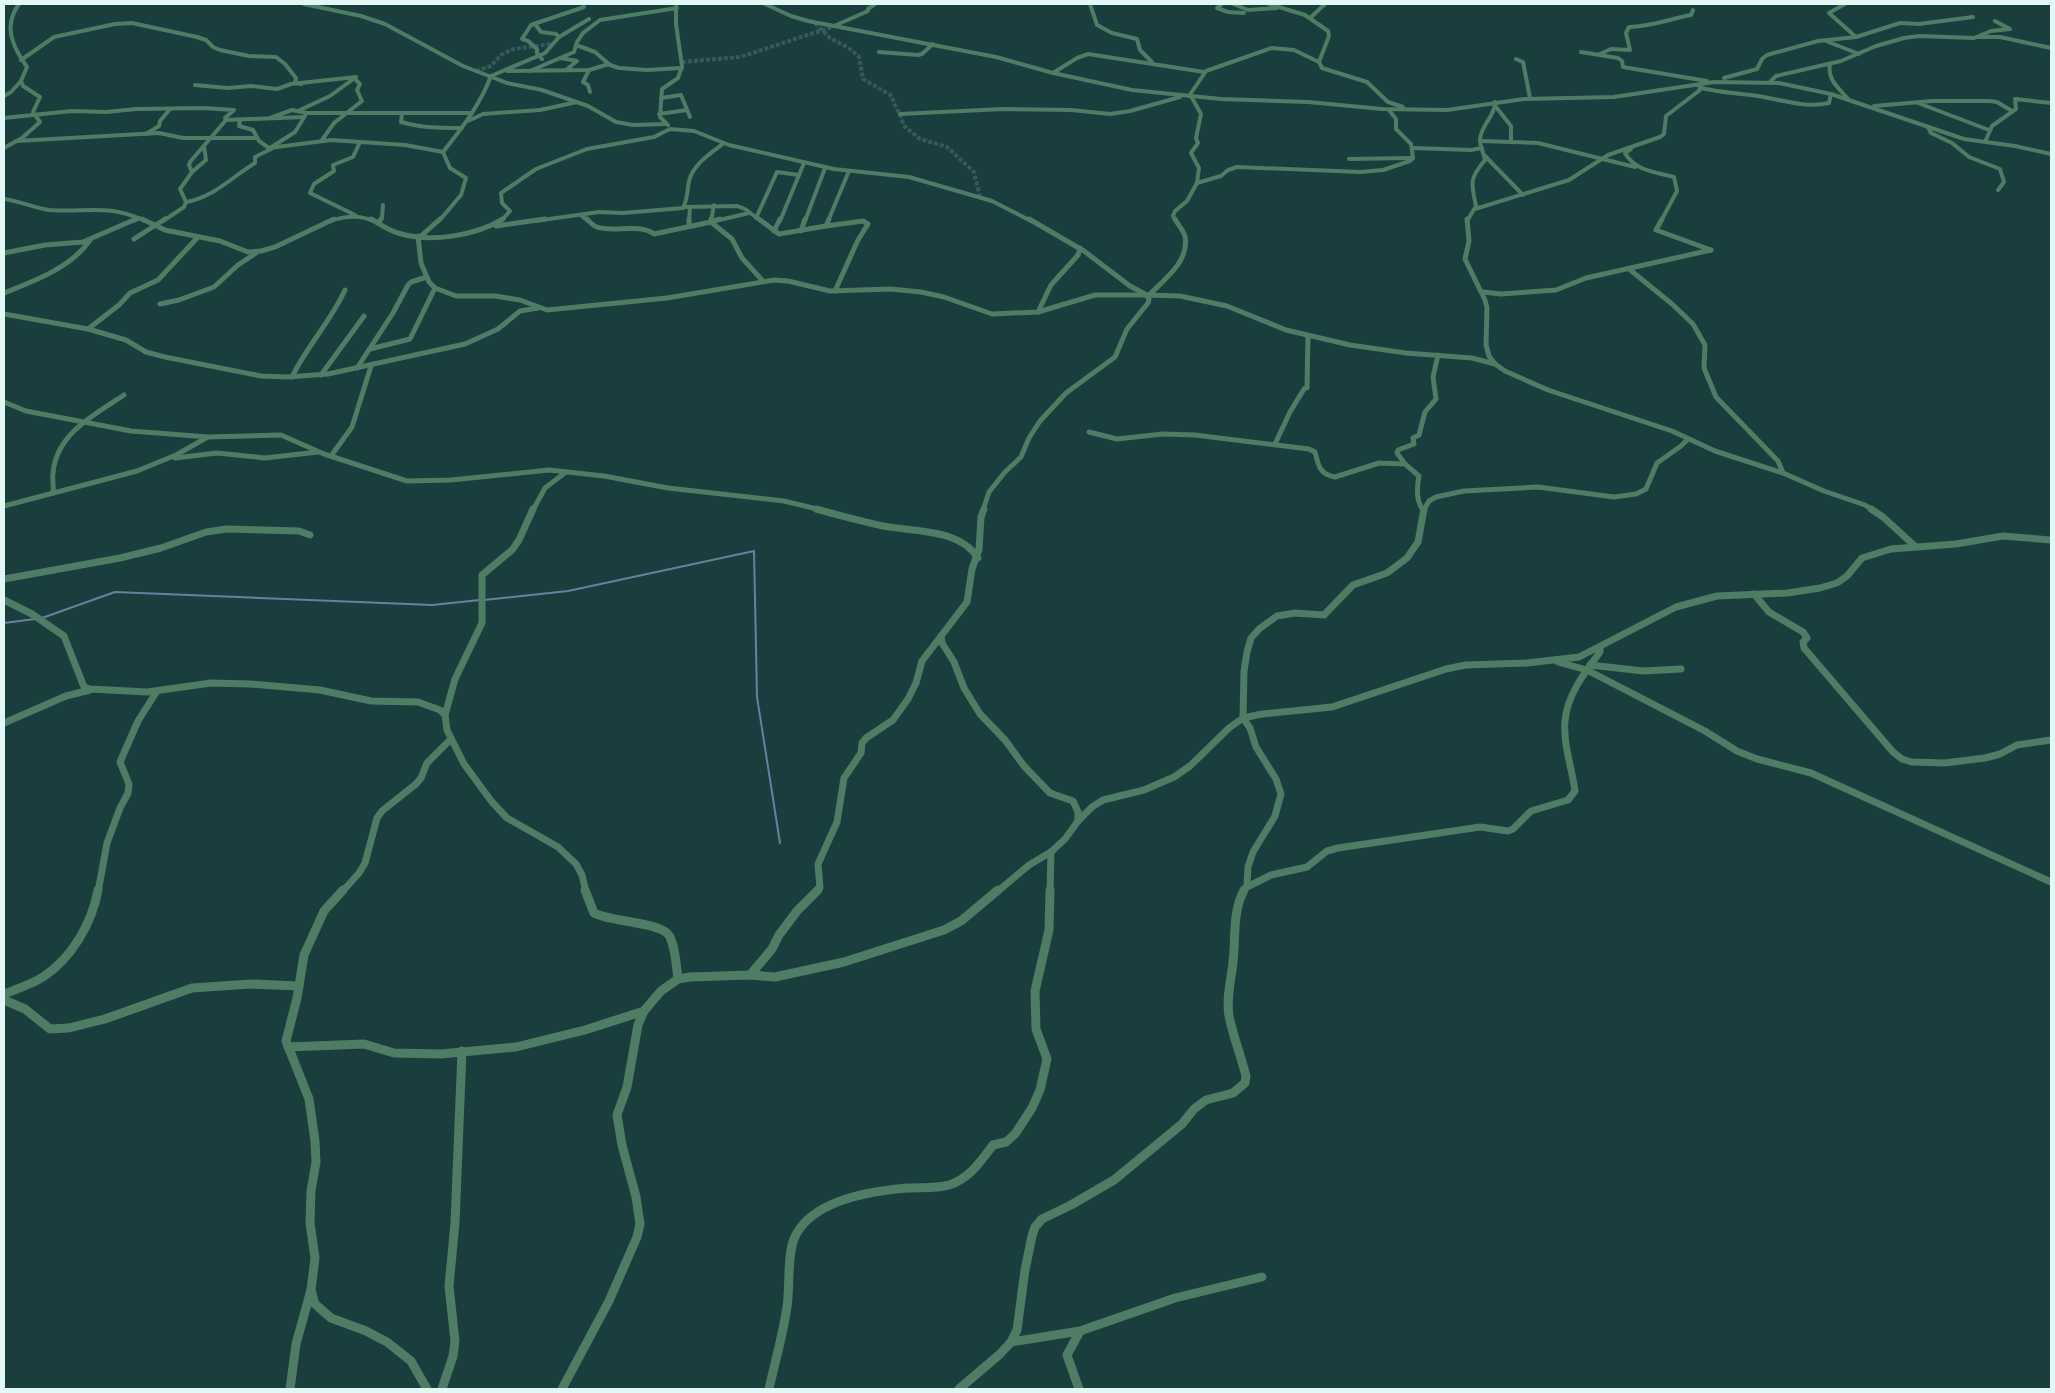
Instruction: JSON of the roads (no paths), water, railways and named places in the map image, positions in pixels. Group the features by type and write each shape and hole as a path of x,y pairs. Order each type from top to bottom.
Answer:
{"street":[{"path":"4,96 12,92 22,82 27,67 9,39 9,20 19,4"},
{"path":"304,4 361,16 392,27 449,60 507,83 542,90 588,106 620,123 633,125 666,124"},
{"path":"765,4 796,18 832,27 1004,58 1053,73 1115,87 1188,96 1308,102 1389,110 1447,110 1495,105 1530,98 1602,98 1676,90 1700,86 1758,69 1762,59 1767,56 1824,40 1856,37 1901,22 1919,24 1973,17"},
{"path":"832,27 854,19 874,4"},
{"path":"1090,4 1097,25 1112,32 1137,39 1140,50 1152,62"},
{"path":"1222,4 1217,8 1228,12 1244,13"},
{"path":"1233,4 1256,10 1283,8"},
{"path":"1269,4 1310,18 1329,34 1319,62"},
{"path":"1310,18 1319,12 1325,4"},
{"path":"1845,4 1829,13 1856,37"},
{"path":"530,71 574,52 576,45 590,26 602,19 676,6 675,23 681,48 682,68 678,78 662,89 659,114 666,124 673,128 694,131 724,143 825,168 910,177 980,196 1000,204 1080,248 1096,258 1130,286 1147,295 1149,299 1127,330 1115,357 1066,393 1040,421 1029,438 1021,457 1005,472 989,492 981,517 978,558 972,569 967,602 922,660 916,683 908,699 893,720 866,738 862,743 861,753 844,778 837,822 832,836 820,857 818,864 820,888 796,911 768,956 750,975"},
{"path":"546,63 539,56 537,49 528,41 522,39 530,26 584,7"},
{"path":"1600,54 1610,50 1630,50 1626,33 1629,27 1661,24 1668,20 1691,15 1694,10"},
{"path":"443,152 468,121 484,94 491,76 547,52 559,37 589,19"},
{"path":"1977,38 1988,32 2010,29 1995,21"},
{"path":"21,60 54,37 114,24 135,23 144,27 197,37 206,40 213,47 220,50 249,56 276,57 285,64 296,78 295,82 301,84"},
{"path":"535,24 537,30 542,34 556,34 559,37"},
{"path":"1770,82 1776,76 1830,64 1876,46 1909,37 2000,37 2051,48"},
{"path":"1824,40 1858,54"},
{"path":"879,52 918,55 922,54 932,44"},
{"path":"576,45 592,50 609,64 623,69 682,68"},
{"path":"1053,73 1085,54 1118,60 1152,62 1204,72 1244,56 1272,48 1294,50 1319,62 1322,68 1367,82 1388,102 1410,110"},
{"path":"1581,52 1621,59 1623,67 1674,77 1714,82 1759,81 1788,84 1848,99 1964,140 2015,146 2051,154"},
{"path":"559,58 577,61 565,70"},
{"path":"1516,59 1521,61 1524,66 1530,98"},
{"path":"504,71 589,70 609,64"},
{"path":"1830,64 1829,72 1832,82 1848,99"},
{"path":"589,70 583,82 588,85 590,92"},
{"path":"900,114 1003,108 1071,110 1110,114 1130,111 1188,96 1204,72"},
{"path":"195,85 228,88 251,86 276,89 290,84 356,78"},
{"path":"265,120 288,111 300,110 330,96 356,78"},
{"path":"322,140 325,132 363,99 357,90 360,84 356,78"},
{"path":"1757,96 1756,89 1759,81"},
{"path":"4,148 39,125 40,120 35,115 33,108 40,97 22,86 22,82"},
{"path":"1700,86 1726,94 1757,96 1817,106 1830,102 1831,94"},
{"path":"1475,209 1522,192 1529,193 1569,180 1612,153 1664,134 1666,115 1700,86"},
{"path":"660,98 681,95 690,117"},
{"path":"1147,295 1164,282 1183,254 1185,238 1173,216 1187,201 1197,183 1199,168 1191,153 1198,143 1196,138 1199,131 1198,123 1201,114 1188,96"},
{"path":"1985,142 1989,130 1997,121 2016,109 2015,99 2051,103"},
{"path":"1871,107 1940,101 1990,101 2003,105 2012,111"},
{"path":"468,121 483,114 540,110 577,102"},
{"path":"1917,103 1989,130"},
{"path":"1495,105 1495,112 1483,129 1480,141 1482,148 1485,156 1492,161 1501,174 1522,192"},
{"path":"1495,105 1512,125 1513,134 1511,142"},
{"path":"4,118 72,111 106,112 133,109 203,108 234,110 225,118 226,120 190,162 189,165 192,172"},
{"path":"146,134 159,126 160,121 170,109"},
{"path":"300,110 305,115"},
{"path":"659,114 687,110"},
{"path":"1389,110 1396,119 1396,129 1409,139 1413,148 1413,158"},
{"path":"226,120 265,120 348,112 402,114 471,113"},
{"path":"402,114 401,122 410,125 429,128 462,128"},
{"path":"186,202 203,199 229,183 234,175 255,163 255,157 294,133 305,115"},
{"path":"240,120 239,126 253,130 256,138 263,146 271,148 322,140 405,145 443,152"},
{"path":"1928,127 1931,133 1952,143 1969,157 2000,169 2004,182 1998,190"},
{"path":"490,226 509,214 509,210 500,199 501,193 536,169 599,146 649,138 673,128"},
{"path":"16,141 92,138 120,134 209,139 256,138"},
{"path":"1480,141 1538,143 1674,177 1677,183 1677,191 1656,230 1711,250 1580,280 1556,290 1501,294 1482,292"},
{"path":"360,142 353,157 333,165 334,171 314,184 310,193 400,234 419,236 463,234 490,226 554,217 582,216 599,212 666,210 714,205 737,206 781,234 863,221 868,224 858,240 835,291"},
{"path":"689,226 687,207 689,182 695,170 724,143"},
{"path":"1640,169 1631,163 1625,153 1641,143"},
{"path":"186,202 180,193 181,184 206,160 204,146"},
{"path":"1413,148 1475,150 1482,148"},
{"path":"419,236 452,209 466,187 466,178 450,168 443,152"},
{"path":"1485,156 1485,160 1474,172 1471,182 1476,201 1475,209 1467,220 1469,241 1465,258 1469,270 1482,292 1486,308 1484,337 1487,351 1495,364"},
{"path":"1197,183 1221,176 1230,169 1238,167 1360,172 1383,170 1413,158"},
{"path":"1349,160 1413,158"},
{"path":"774,231 804,163"},
{"path":"801,231 825,168"},
{"path":"826,226 849,171"},
{"path":"756,218 776,172 799,175"},
{"path":"4,199 20,200 46,209 112,209 139,218 155,226 220,241 245,252 256,253"},
{"path":"134,239 183,208 186,202"},
{"path":"378,223 382,218 384,205"},
{"path":"712,221 714,205"},
{"path":"582,216 597,227 626,228 654,234 749,213"},
{"path":"160,304 179,300 214,287 238,265 256,253 279,245 322,224 356,215"},
{"path":"4,253 45,244 90,240 139,218"},
{"path":"712,221 734,241 742,258 763,280"},
{"path":"419,236 422,263 427,277 435,288 456,296 494,296 520,300 540,308 556,310 734,288 763,280 788,281 835,291 881,289 933,294 992,314 1038,312 1095,295 1180,296 1227,306 1265,322 1308,336 1375,349 1472,358 1495,364 1505,371 1548,390 1672,431 1727,456 1784,472 1818,488 1865,505 1916,547"},
{"path":"88,329 119,305 130,293 158,280 198,237"},
{"path":"4,293 64,263 85,249 90,240"},
{"path":"1038,312 1051,285 1078,255 1080,248"},
{"path":"1629,269 1677,309 1696,328 1705,343 1707,354 1704,364 1710,386 1716,397 1778,461 1784,472"},
{"path":"356,368 370,349 411,282 427,277"},
{"path":"370,349 410,339 435,288"},
{"path":"292,377 330,318 345,290"},
{"path":"4,314 48,324 88,329 126,340 155,355 261,376 292,377 321,375 371,366 465,344 498,329 520,311 540,308"},
{"path":"321,375 364,316"},
{"path":"1275,444 1290,412 1305,388 1308,336"},
{"path":"1248,886 1248,867 1253,852 1275,816 1281,794 1276,779 1256,747 1250,728 1243,718 1244,671 1247,652 1252,638 1259,629 1278,616 1294,613 1324,615 1346,590 1355,584 1383,575 1396,568 1415,549 1423,529 1423,510 1420,506 1416,485 1419,476 1405,464 1397,453 1398,450 1414,444 1413,438 1418,435 1422,417 1427,407 1436,399 1433,390 1438,355"},
{"path":"331,456 352,427 371,366"},
{"path":"54,493 53,474 55,462 70,433 82,422 124,394"},
{"path":"4,402 26,411 132,431 208,437 281,435 299,441 318,452 407,481 421,482 549,470 668,488 784,501 884,526 937,533 963,543 973,550 978,558"},
{"path":"1089,432 1117,439 1163,434 1195,435 1309,449 1315,452 1318,467 1330,477 1379,463 1405,464"},
{"path":"4,506 137,471 169,458 208,437"},
{"path":"1423,510 1430,500 1446,494 1519,486 1555,487 1612,496 1631,496 1646,489 1655,465 1680,449 1688,439"},
{"path":"169,458 211,453 265,458 318,452"},
{"path":"444,715 455,679 482,624 482,575 486,569 495,565 512,550 546,484 566,472"},
{"path":"4,579 120,558 161,548 201,533 224,529 299,531 310,535"},
{"path":"562,1389 610,1301 637,1237 640,1224 636,1197 622,1145 617,1115 627,1087 638,1025 644,1011 661,991 678,979 750,975 775,977 844,962 944,930 961,921 1029,865 1052,852 1092,807 1103,800 1159,785 1190,766 1229,728 1243,718 1339,705 1446,669 1579,657 1676,607 1716,596 1788,593 1820,588 1837,583 1847,576 1862,558 1891,549 1956,544 2003,536 2051,540"},
{"path":"1754,594 1770,612 1803,632 1807,638 1803,642 1804,648 1893,752 1902,759 1917,763 1945,763 1985,758 2000,754 2017,745 2051,740"},
{"path":"4,600 32,614 64,636 84,686 90,690"},
{"path":"941,636 942,643 954,662 964,688 980,714 999,733 1024,766 1050,793 1073,801 1078,812 1078,821"},
{"path":"959,1389 1000,1354 1017,1330 1025,1270 1032,1236 1035,1227 1042,1219 1114,1180 1182,1124 1194,1109 1206,1100 1233,1093 1245,1083 1246,1076 1229,1015 1228,991 1235,917 1241,893 1248,886 1271,875 1306,867 1327,851 1400,836 1480,827 1508,830 1518,826 1531,811 1568,800 1575,791 1567,741 1566,717 1570,702 1600,652 1600,647"},
{"path":"1550,661 1589,668 1643,671 1681,669"},
{"path":"1589,668 1705,731 1737,751 1758,759 1811,773 2051,882"},
{"path":"4,723 66,696 90,690 157,691 212,683 320,690 372,700 418,702 440,710 444,715 447,730 464,764 488,797 507,818 558,847 576,864 582,875 587,898 594,913 603,918 639,923 667,932 674,952 678,979"},
{"path":"4,994 43,977 64,958 90,921 96,902 107,843 120,808 128,793 129,784 120,762 138,721 157,691"},
{"path":"290,1389 296,1344 311,1290 315,1258 310,1222 311,1191 316,1162 315,1141 309,1099 286,1041 299,986 304,954 324,911 359,873 365,863 377,818 389,804 416,784 421,778 427,763 451,739"},
{"path":"769,1389 787,1307 794,1239 803,1226 829,1204 842,1199 907,1188 933,1188 964,1178 979,1164 993,1145 1006,1142 1015,1134 1032,1108 1040,1090 1047,1059 1036,1029 1035,992 1049,930 1052,852"},
{"path":"4,1000 25,1009 38,1022 50,1029 69,1028 105,1019 192,988 250,984 299,986"},
{"path":"288,1047 364,1044 394,1053 441,1054 516,1047 585,1030 644,1011"},
{"path":"442,1389 453,1356 455,1341 449,1286 455,1224 462,1051"},
{"path":"1010,1342 1080,1331 1175,1298 1262,1277"},
{"path":"311,1290 316,1304 330,1318 366,1331 387,1342 411,1361 427,1389"},
{"path":"1079,1389 1068,1362 1068,1356 1080,1331"}],"waterway":[{"path":"484,600 568,591 754,551 757,697 780,843"},
{"path":"42,618 115,592 432,605 480,600"},
{"path":"4,623 35,619"}],"tunnel":[{"path":"815,23 822,30"},
{"path":"822,30 832,27"},
{"path":"682,62 740,57 822,30"},
{"path":"822,30 830,38 849,48 859,57 863,79 892,96 903,125 920,139 947,147 974,172 980,197"},
{"path":"476,71 491,66 501,55 513,49 551,44"}]}
